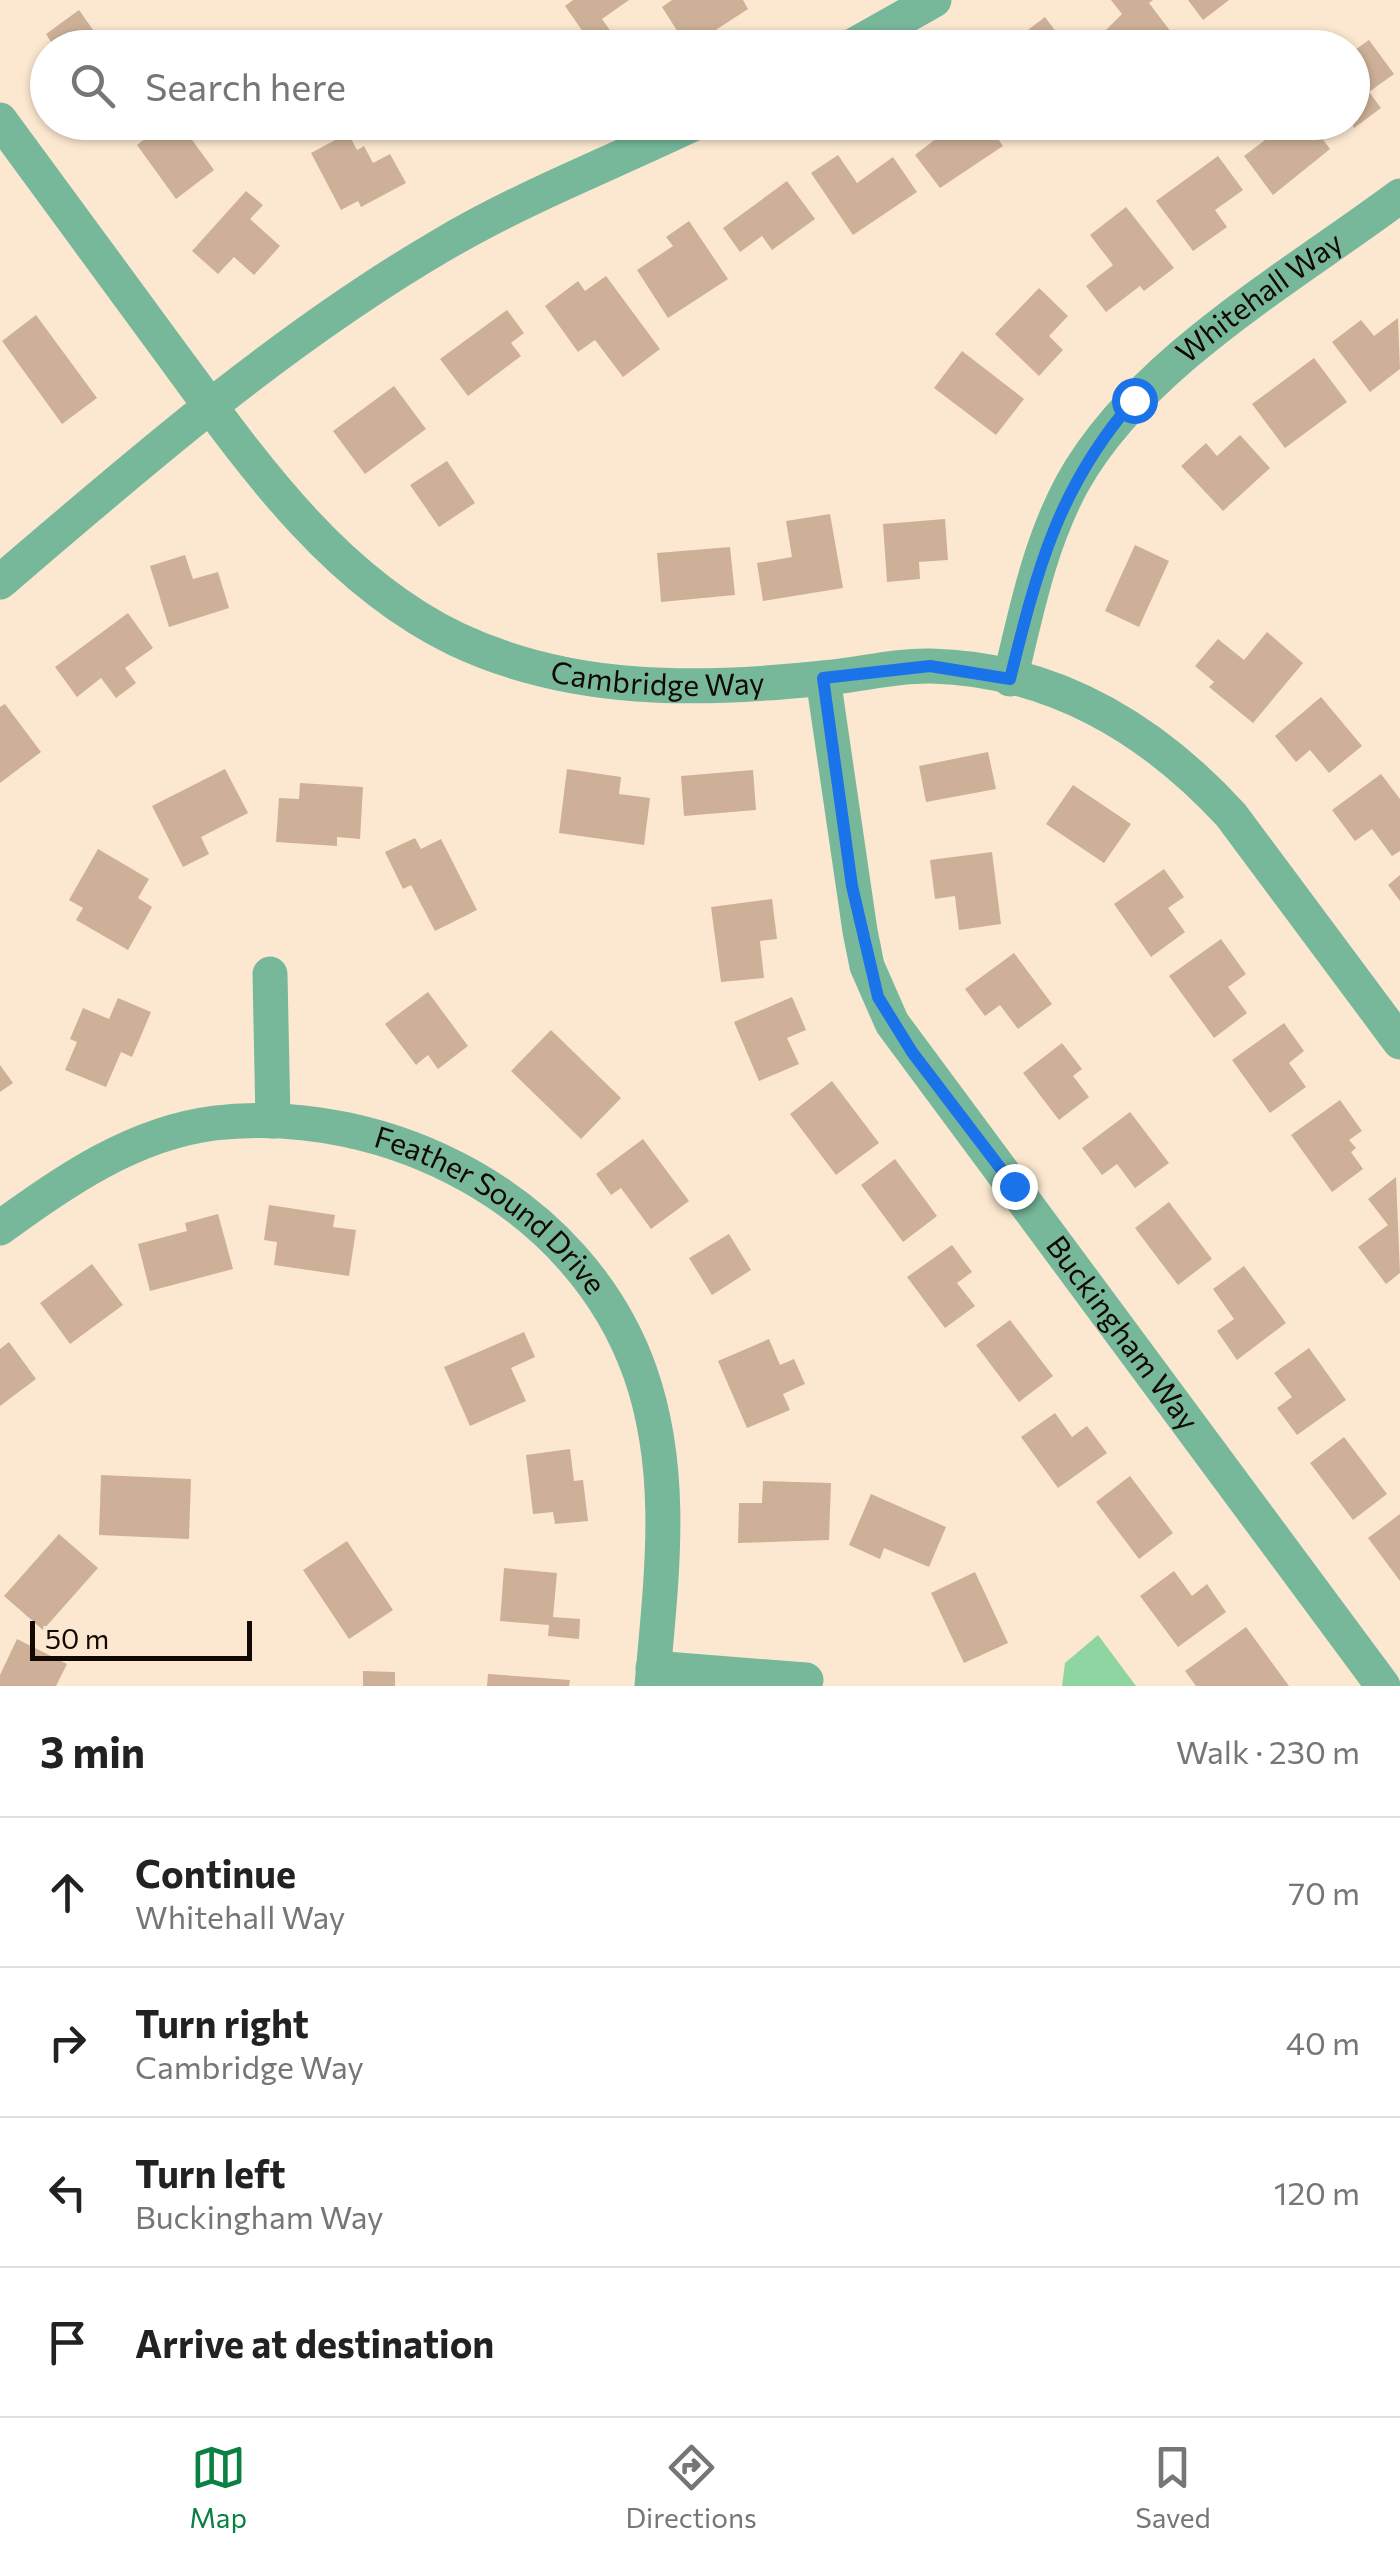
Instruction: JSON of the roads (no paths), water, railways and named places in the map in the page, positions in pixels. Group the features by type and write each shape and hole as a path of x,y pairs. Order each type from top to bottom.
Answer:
{"street":[{"path":"882,30 934,0"},
{"name":"Cambridge Way","path":"0,120 212,408 325,545 414,614 456,639 571,677 634,686 695,687 930,666 1062,692 1170,753 1231,814 1400,1042"},
{"path":"0,582 212,408 378,284 486,219 657,140"},
{"name":"Whitehall Way","path":"1010,679 1041,554 1071,486 1105,432 1158,376 1400,196"},
{"name":"Buckingham Way","path":"823,678 860,932 868,966 892,1023 1383,1686"},
{"path":"270,974 273,1121"},
{"name":"Feather Sound Drive","path":"0,1228 58,1185 109,1156 213,1123 273,1121 343,1127 411,1146 467,1172 560,1246 607,1304 639,1370 658,1435 665,1502 652,1677"},
{"path":"652,1677 806,1680"}]}
